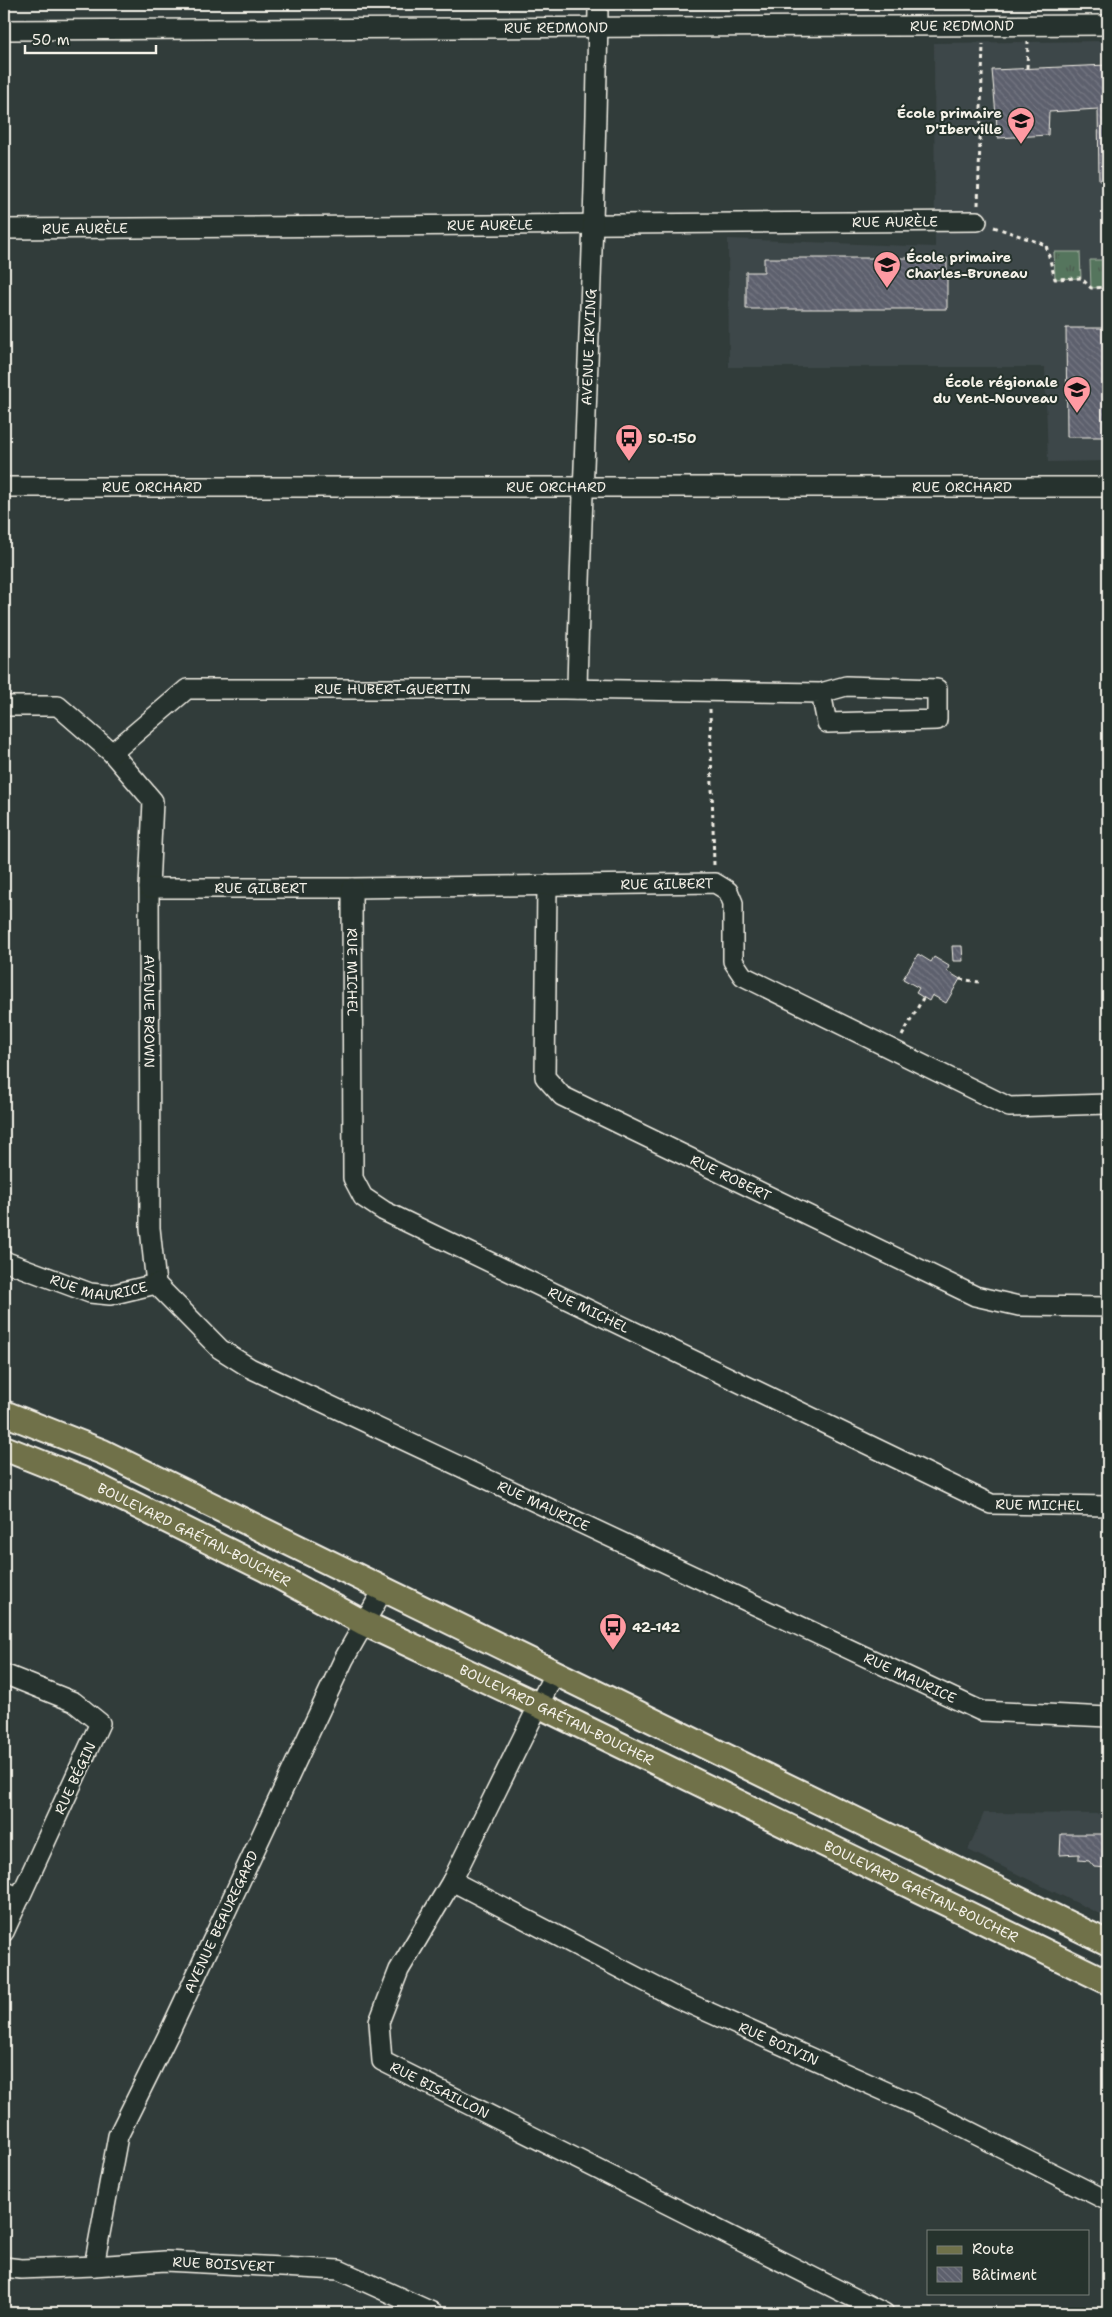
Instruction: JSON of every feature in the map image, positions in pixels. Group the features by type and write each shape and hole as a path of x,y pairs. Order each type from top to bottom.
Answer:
{"main road":[{"path":"4,1413 103,1452 1108,1943"},
{"name":"BOULEVARD GAÉTAN-BOUCHER","path":"4,1448 87,1481 266,1569 364,1623 538,1705 1108,1982"},
{"path":"976,1918 992,1886"}],"street":[{"name":"AVENUE IRVING","path":"577,689 582,488 594,223 598,4"},
{"name":"RUE REDMOND","path":"4,30 1108,25"},
{"name":"RUE AURÈLE","path":"4,229 977,221"},
{"name":"RUE ORCHARD","path":"4,486 1108,487"},
{"name":"RUE HUBERT-GUERTIN","path":"112,753 187,689 577,689 822,693 846,686 937,689 937,720 827,723 822,693"},
{"path":"4,706 58,706 112,753"},
{"name":"AVENUE BROWN","path":"112,753 153,802 149,888 150,1228 156,1284"},
{"name":"RUE GILBERT","path":"149,888 352,888 715,883 728,891 733,904 733,961 743,976 1009,1108 1108,1104"},
{"name":"RUE ROBERT","path":"547,885 545,1077 562,1096 975,1296 1019,1306 1108,1307"},
{"name":"RUE MICHEL","path":"352,888 353,1178 363,1197 384,1211 991,1504 1108,1506"},
{"name":"RUE MAURICE","path":"4,1261 90,1293 110,1295 156,1284 220,1349 250,1368 980,1712 1108,1717"},
{"name":"AVENUE BEAUREGARD","path":"94,2266 118,2136 171,2029 344,1659 383,1590"},
{"name":"RUE BISAILLON","path":"555,1672 452,1881 399,1970 379,2022 382,2061 884,2313"},
{"name":"RUE BÉGIN","path":"4,1674 74,1702 100,1724 12,1894 4,1932"},
{"name":"RUE BOIVIN","path":"452,1881 677,1998 927,2110 1108,2201"},
{"name":"RUE BOISVERT","path":"4,2267 21,2269 165,2261 339,2270 434,2313"}],"path":[{"path":"983,25 977,221 1046,245 1055,278 1081,278 1091,288 1108,287"},
{"path":"1027,68 1030,25"},
{"path":"710,691 715,883"},
{"path":"960,979 979,982"},
{"path":"894,1050 923,998"},
{"path":"1106,1868 1108,1890"}],"shaded area":[{"path":"1108,41 1108,461 1048,462 1045,367 729,367 728,239 935,247 934,43"},
{"path":"984,1813 1108,1814 1108,1918 968,1850"}],"green space":[{"path":"1054,252 1080,252 1081,278 1055,279"},
{"path":"1090,260 1108,260 1108,287 1091,288"}],"building":[{"path":"1108,65 1108,179 1099,180 1098,109 1049,112 1048,135 998,138 992,70"},
{"path":"764,258 947,258 947,309 746,309 746,272 764,272"},
{"path":"1066,328 1108,328 1108,437 1067,437"},
{"path":"952,946 962,946 963,961 953,961"},
{"path":"918,954 931,962 934,957 949,966 947,971 960,979 946,1003 932,995 929,1001 916,993 919,988 903,979"},
{"path":"1061,1834 1108,1834 1108,1868 1094,1867 1089,1861 1079,1860 1079,1854 1060,1855"}],"place":[{"name":"École primaire D'Iberville","path":"1021,145"},
{"name":"École primaire Charles-Bruneau","path":"887,289"},
{"name":"École régionale du Vent-Nouveau","path":"1077,414"},
{"name":"50-150","path":"629,462"},
{"name":"42-142","path":"613,1651"}]}
